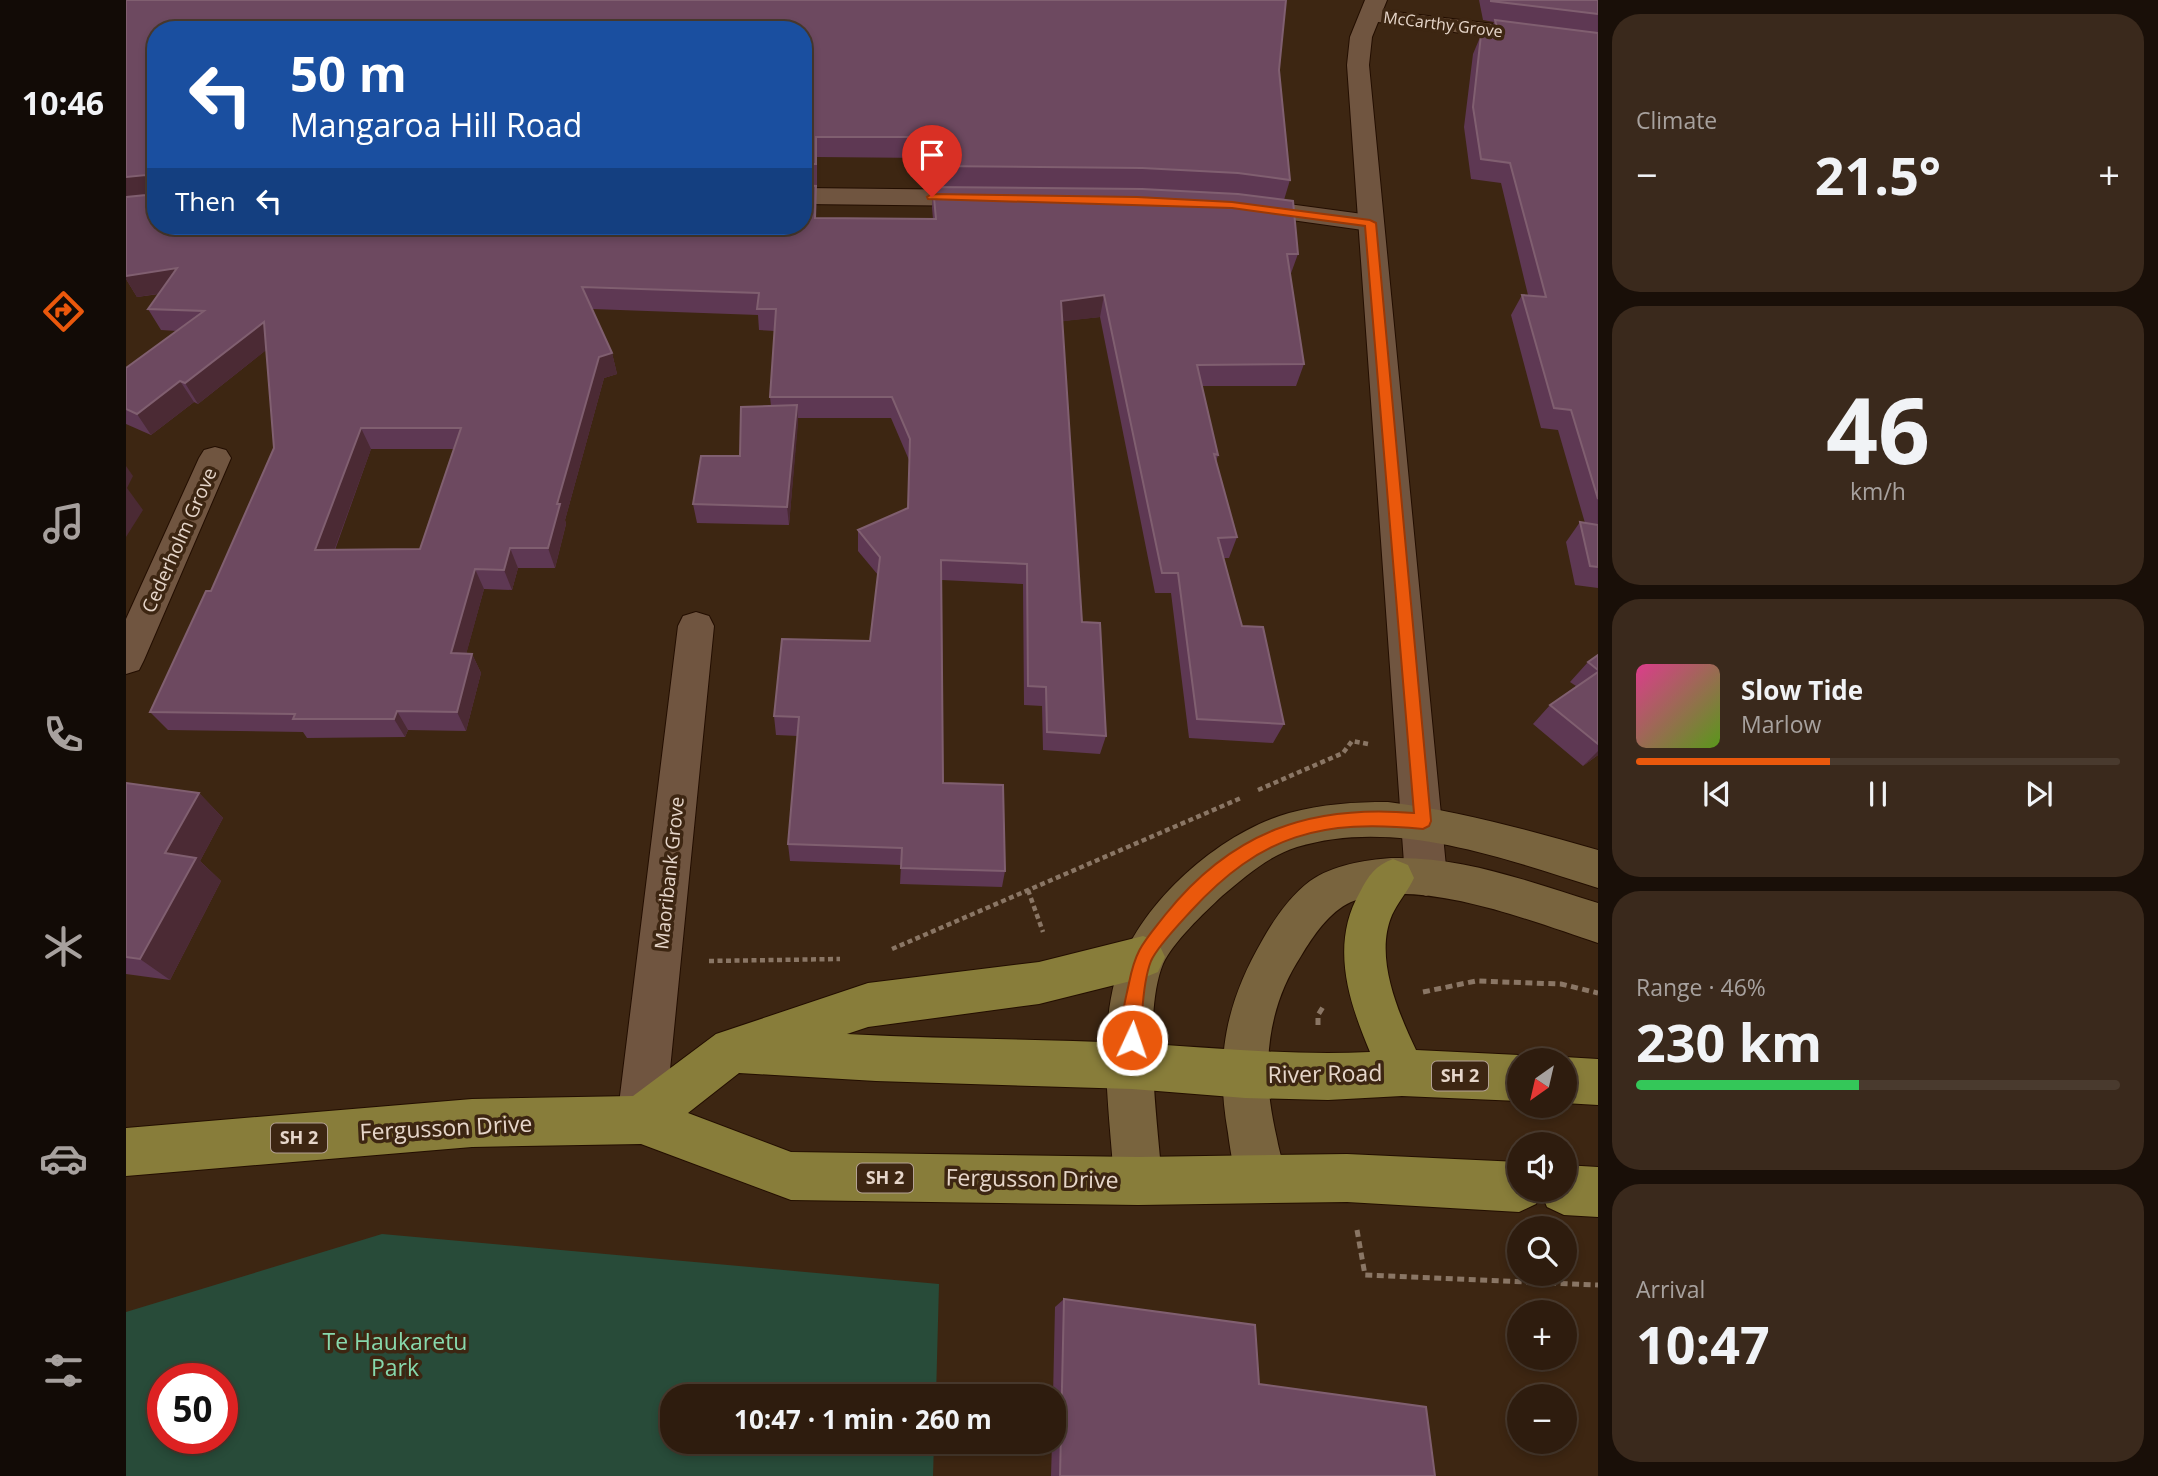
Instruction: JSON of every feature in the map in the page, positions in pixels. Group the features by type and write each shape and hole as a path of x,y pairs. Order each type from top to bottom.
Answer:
{"highway":[{"path":"1402,1073 1372,997 1363,951 1371,913 1409,878"},
{"path":"641,1120 732,1050 868,1005 1039,983 1143,957"},
{"name":"SH 2","path":"732,1050 876,1058 1132,1066"},
{"name":"River Road","path":"1132,1066 1245,1075 1328,1077 1402,1073 1507,1078"},
{"path":"1577,1081 1598,1082"},
{"name":"Fergusson Drive","path":"126,1152 472,1123 641,1120 791,1177 1138,1181 1260,1178"},
{"name":"SH 2","path":"1260,1178 1347,1178 1507,1186"},
{"path":"1577,1191 1598,1192"}],"main road":[{"name":"Fergusson Drive","path":"1138,1181 1132,1014 1143,957 1213,874 1249,850 1293,830 1328,821 1380,817 1423,821 1474,833 1598,869"},
{"path":"1260,1178 1245,1075 1250,1019 1275,961 1303,912 1338,887 1363,880 1409,878 1472,886 1598,923"}],"street":[{"name":"McCarthy Grove","path":"1374,7 1598,44"},
{"path":"1374,7 1361,37 1358,65 1423,821 1409,878"},
{"path":"812,196 1002,198"},
{"path":"1218,204 1370,223"},
{"name":"Cederholm Grove","path":"126,660 215,458"},
{"name":"Maoribank Grove","path":"641,1120 696,626"}],"path":[{"path":"1255,791 1343,753 1352,741 1417,752"},
{"path":"882,953 1242,797"},
{"path":"659,962 842,959"},
{"path":"1365,1275 1598,1285"}],"green space":[{"name":"Te Haukaretu Park","path":"382,1234 939,1284 936,1384 660,1384 660,1454 934,1454 933,1476 126,1476 126,1312"}],"building":[{"path":"126,0 1286,0 1279,70 1290,180 1238,173 1142,168 931,166 928,137 816,137 816,164 812,164 812,21 147,21 147,235 812,235 812,186 816,186 815,218 936,219 933,187 1142,189 1238,194 1293,201 1298,254 1287,254 1304,364 1197,365 1218,455 1214,454 1237,537 1218,538 1242,626 1263,627 1284,724 1197,719 1178,573 1162,573 1104,295 1061,301 1082,622 1100,623 1106,736 1047,732 1046,687 1028,686 1027,564 941,560 943,783 1003,785 1005,871 901,868 902,848 788,844 799,717 774,716 782,639 870,641 880,557 858,530 908,508 910,439 892,397 770,397 776,309 757,309 759,293 582,287 612,353 599,357 557,504 560,504 548,548 510,548 504,570 475,569 451,653 472,654 457,712 397,711 394,719 293,719 295,714 150,712 206,591 211,591 274,448 264,322 185,383 180,381 137,414 126,409 126,368 204,311 148,309 177,268 126,276 126,197 146,195 146,175 126,177","holes":["361,428 461,428 420,549 315,550"]},
{"path":"1598,0 1598,14 1491,1"},
{"path":"1495,20 1598,33 1598,499 1571,410 1554,408 1522,295 1546,297 1510,163 1481,159 1473,107 1481,35 1499,37"},
{"path":"797,405 787,507 693,504 701,456 740,456 741,407"},
{"path":"1580,522 1598,525 1598,567 1590,566"},
{"path":"1598,655 1598,670 1588,662"},
{"path":"1598,672 1598,744 1550,705"},
{"path":"126,783 199,793 165,853 196,858 140,959 126,957"},
{"path":"1064,1299 1255,1325 1259,1384 1426,1407 1435,1476 1060,1476 1060,1454 1066,1454 1066,1384 1062,1384"}],"route":[{"path":"932,197 1137,200 1232,205 1370,223 1423,821 1380,817 1328,821 1293,830 1249,850 1213,874 1143,957 1132,1014 1132,1040"}]}
